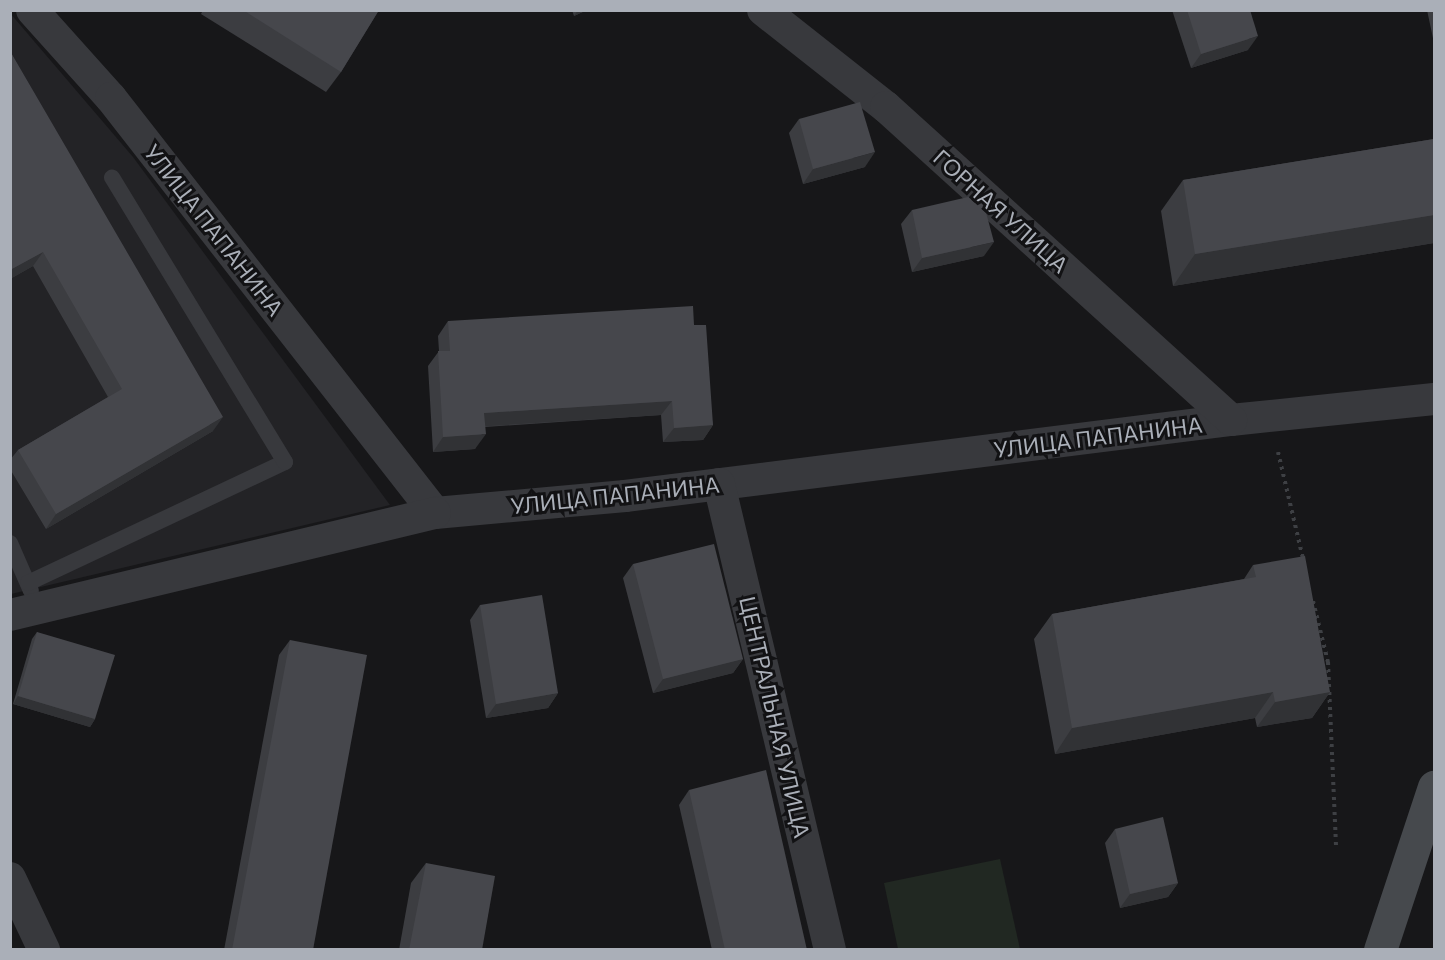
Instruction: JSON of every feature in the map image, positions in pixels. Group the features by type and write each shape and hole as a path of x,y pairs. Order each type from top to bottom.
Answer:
{"street":[{"name":"УЛИЦА ПАПАНИНА","path":"32,10 111,98 435,513 719,484 1231,420 1434,399"},
{"name":"ГОРНАЯ УЛИЦА","path":"763,10 886,107 1231,420"},
{"name":"ЦЕНТРАЛЬНАЯ УЛИЦА","path":"719,484 830,950"},
{"path":"26,602 435,513"},
{"path":"1380,950 1434,787"},
{"path":"10,878 44,950"}],"lane":[{"path":"10,543 26,602 285,462 112,178"}],"path":[{"path":"1270,417 1305,568"},
{"path":"1311,592 1328,662 1336,847"}],"shaded area":[{"path":"10,13 133,157 390,505 11,594"},
{"path":"1000,859 1020,949 898,949 884,883"}],"building":[{"path":"243,10 379,10 341,72"},
{"path":"1187,10 1250,10 1258,36 1201,54"},
{"path":"10,51 223,417 56,514 18,450 122,389 43,252 10,270"},
{"path":"860,102 875,152 813,169 799,119"},
{"path":"1434,139 1434,215 1195,254 1183,180"},
{"path":"981,194 994,242 922,258 912,210"},
{"path":"693,306 694,325 706,325 713,425 674,428 672,401 484,413 486,434 443,437 438,351 450,351 448,321"},
{"path":"714,544 743,659 663,679 633,564"},
{"path":"1305,556 1330,692 1275,702 1273,692 1072,728 1052,614 1256,577 1253,565"},
{"path":"542,595 558,693 496,704 480,605"},
{"path":"37,632 115,655 95,719 18,696"},
{"path":"290,640 367,655 313,950 232,950"},
{"path":"766,770 807,950 725,950 689,790"},
{"path":"1163,817 1178,883 1130,894 1115,829"},
{"path":"426,863 495,876 482,950 409,950"}]}
